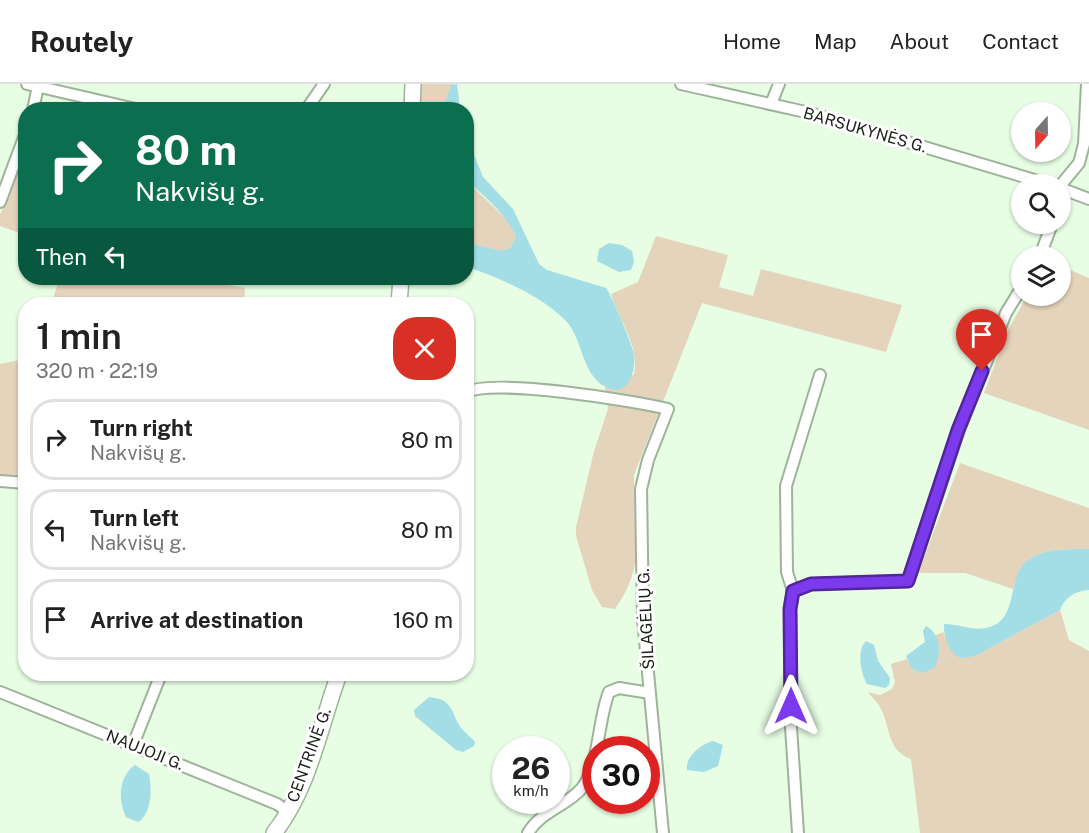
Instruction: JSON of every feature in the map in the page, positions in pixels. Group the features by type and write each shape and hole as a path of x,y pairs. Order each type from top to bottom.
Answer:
{"main road":[{"path":"412,102 413,84"},
{"name":"CENTRINĖ G.","path":"274,833 301,786 337,681"}],"street":[{"path":"312,102 324,84"},
{"name":"BARSUKYNĖS G.","path":"681,84 810,113 1014,174"},
{"path":"771,104 779,84"},
{"path":"1070,174 1079,163 1084,144 1087,84"},
{"path":"33,102 32,85 105,102"},
{"path":"0,202 18,154"},
{"path":"1071,192 1089,199"},
{"path":"793,591 811,584 908,581 958,430 1011,305"},
{"path":"798,833 791,727 790,609 793,591 787,572 786,486 820,375"},
{"name":"ŠILAGĖLIŲ G.","path":"474,390 482,386 499,389 529,388 628,400 668,409 648,460 641,489 643,619 663,833"},
{"path":"0,481 18,482"},
{"path":"133,745 158,681"},
{"path":"528,833 538,819 573,796 586,781 609,692 619,688 650,693"},
{"name":"NAUJOJI G.","path":"0,692 277,804 288,812"}],"shaded area":[{"path":"419,84 453,84 446,102 418,102"},
{"path":"18,165 18,232 0,226 0,215"},
{"path":"474,188 510,223 516,237 510,248 503,252 474,245"},
{"path":"656,236 728,255 719,287 753,296 761,269 902,305 886,352 702,303 634,475 636,561 628,586 615,609 602,607 592,590 576,536 576,527 594,451 608,409 605,387 614,390 634,374 634,353 611,294 638,282"},
{"path":"1071,270 1089,278 1089,430 984,393 1008,330 1021,306 1071,306"},
{"path":"58,285 228,285 245,288 244,297 53,297"},
{"path":"18,360 18,478 0,477 0,364"},
{"path":"960,463 1089,508 1089,549 1055,550 1038,554 1025,563 1013,589 965,573 918,573"},
{"path":"1060,610 1069,640 1089,651 1089,833 920,833 911,759 897,750 893,744 880,707 868,692 880,695 892,689 895,682 891,664 907,659 908,662 934,636 943,632 954,654 988,649"}],"water":[{"path":"457,84 459,102 445,102 451,85"},
{"path":"474,155 483,177 513,209 539,264 547,270 606,288 622,320 634,355 632,375 625,386 614,390 598,382 587,366 572,329 556,312 520,289 474,270 474,245 503,251 510,248 516,237 496,208 474,187"},
{"path":"609,243 622,245 632,251 634,262 631,270 619,272 597,261 599,249"},
{"path":"1089,549 1089,590 1071,595 1060,610 975,656 961,658 950,649 944,624 978,629 999,623 1008,609 1018,573 1029,559 1045,552"},
{"path":"926,626 935,634 939,651 934,668 922,673 911,668 906,656 925,642 923,631"},
{"path":"866,641 874,645 878,661 890,678 889,685 885,688 867,684 861,668 860,656"},
{"path":"429,697 448,704 461,728 475,742 474,746 463,752 456,750 415,716 414,710"},
{"path":"713,741 723,745 718,766 704,772 687,770 691,756"},
{"path":"135,765 149,774 151,786 146,813 138,822 126,817 121,797 125,776"}],"route":[{"path":"791,706 790,609 793,591 811,584 908,581 958,430 982,371"}]}
